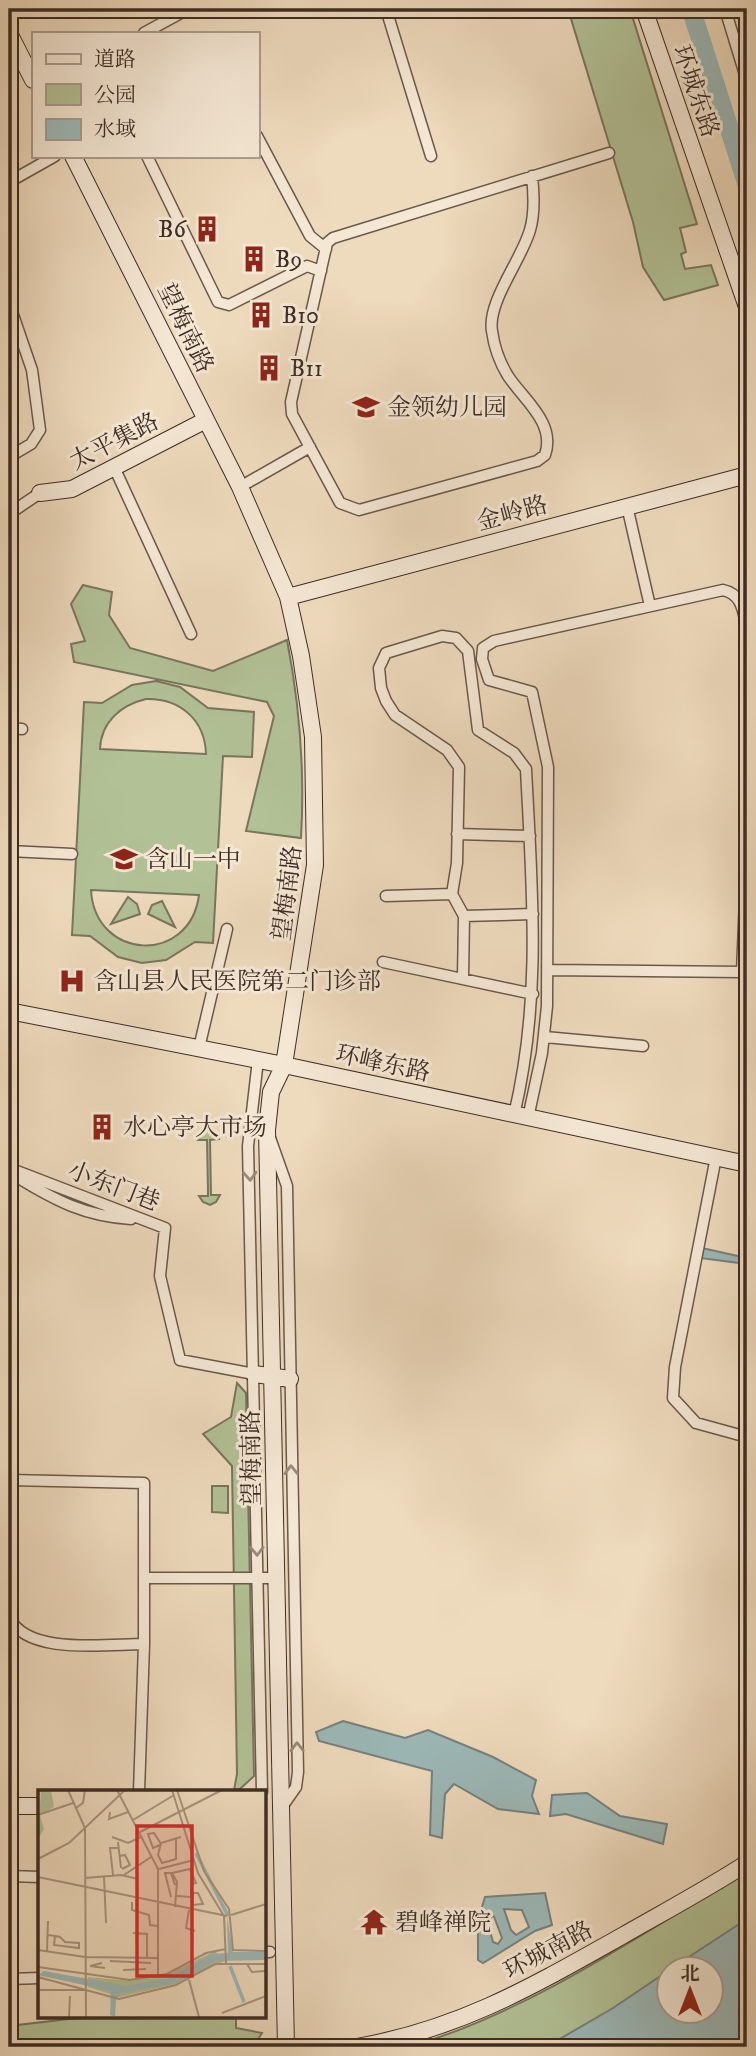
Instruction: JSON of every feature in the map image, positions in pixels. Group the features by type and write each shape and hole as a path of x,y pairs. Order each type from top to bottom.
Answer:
{"main road":[{"name":"环城东路","path":"644,9 747,307"},
{"path":"9,33 32,78"},
{"name":"望梅南路","path":"74,158 240,487 288,597 313,737 317,831 313,892 284,1065 271,1092 267,1130 276,1578 272,1809 286,2047"},
{"name":"太平集路","path":"40,493 72,489 206,420"},
{"name":"金岭路","path":"288,597 747,475"},
{"name":"环峰东路","path":"9,1011 284,1065 747,1164"},
{"path":"254,1374 290,1379"},
{"name":"望梅南路","path":"272,1809 279,1714"},
{"path":"9,1806 38,1806"},
{"name":"环城南路","path":"357,2047 418,2035 490,2007 574,1963 747,1863"}],"street":[{"path":"146,32 188,9"},
{"path":"386,9 431,156"},
{"path":"724,9 747,81"},
{"path":"259,140 310,236 326,249"},
{"path":"532,176 534,209 530,230 494,311 491,329 506,373 538,412 547,436 545,455 537,461 359,510 340,503 292,414 291,402 326,249 333,238 532,176 609,153"},
{"path":"9,182 51,158"},
{"path":"148,158 218,302 222,305 229,305 307,266 321,271"},
{"path":"9,303 32,370 40,430 31,444 9,457"},
{"path":"240,487 310,447"},
{"path":"114,467 191,634"},
{"path":"9,514 40,493"},
{"path":"627,506 650,606"},
{"path":"521,1116 545,1037 549,970 548,767 536,698 528,689 489,680 481,653 487,644 494,641 723,590 732,592 739,598 747,628"},
{"path":"463,978 464,916 452,894 459,767 455,759 395,715 386,701 379,677 381,659 386,653 442,636 456,638 468,651 478,730 514,753 526,769 533,914 533,994 521,1116"},
{"path":"747,659 747,672"},
{"path":"9,728 22,729"},
{"path":"457,834 530,835"},
{"path":"549,970 742,972 747,850"},
{"path":"9,851 72,854"},
{"path":"386,896 452,894"},
{"path":"464,916 533,914"},
{"path":"199,1048 227,929"},
{"path":"383,962 533,994"},
{"path":"545,1037 643,1046"},
{"path":"258,1060 248,1146 262,1790"},
{"path":"267,1130 287,1186 298,1772 296,1787 272,1809"},
{"path":"716,1157 675,1367 673,1398 677,1406 696,1423 747,1437"},
{"name":"小东门巷","path":"9,1170 165,1228 160,1276 180,1360 254,1374"},
{"path":"9,1599 10,1480 144,1483 144,1644 139,1790"},
{"path":"144,1578 276,1578"},
{"path":"9,1617 19,1632 44,1643 144,1644"},
{"path":"9,1876 38,1877"},
{"path":"9,1979 38,1978"}],"green space":[{"path":"568,9 630,9 697,224 680,228 686,252 681,254 685,269 711,265 718,285 664,300 643,267 633,222"},
{"path":"83,585 112,592 109,615 130,648 213,671 287,640 300,739 301,838 246,831 274,716 267,702 74,662 71,644 85,641 71,604"},
{"path":"156,681 180,687 208,708 254,712 252,757 223,756 213,943 195,942 166,960 142,963 118,957 90,936 72,935 84,702 102,703 132,685","holes":["146,699 170,702 188,713 201,731 206,754 100,749 104,731 114,716 128,706","91,890 198,895 199,895 192,918 179,934 162,943 143,945 125,941 108,931 96,913"]},
{"path":"128,897 137,904 140,914 111,924"},
{"path":"162,901 175,927 148,914 152,905"},
{"path":"209,1130 216,1133 219,1139 210,1140 211,1195 220,1195 216,1202 210,1205 203,1202 199,1196 208,1196 208,1191 207,1140 198,1140 202,1133"},
{"path":"237,1383 246,1393 254,1776 240,1789 234,1790 237,1774 232,1466 203,1434 231,1417"},
{"path":"212,1486 228,1486 228,1513 212,1512"},
{"path":"747,1870 747,2047 409,2047 498,2013 625,1945"},
{"path":"77,2018 236,2018 236,2028 262,2033 255,2044 227,2047 9,2047 9,2026"}],"water":[{"path":"702,1248 747,1258 747,1264 700,1258"},
{"path":"747,1607 747,1639 740,1638 740,1612"},
{"path":"343,1721 405,1738 428,1730 493,1757 536,1780 532,1796 539,1814 498,1809 454,1784 445,1794 442,1838 430,1835 432,1771 319,1741 316,1732"},
{"path":"587,1793 620,1816 667,1824 663,1844 566,1814 550,1816 552,1795"},
{"path":"545,1893 552,1925 535,1931 483,1963 478,1960 478,1920 485,1897","holes":["504,1909 522,1910 529,1927 516,1935 511,1930","493,1914 502,1938 498,1944 493,1942 488,1924"]},
{"path":"747,1919 747,2047 546,2047 654,1980 654,2024 724,2024 724,1954 693,1954"}],"waterway":[{"path":"691,9 747,184"}],"place":[{"name":"B6","path":"207,229"},
{"name":"B9","path":"254,259"},
{"name":"B10","path":"261,315"},
{"name":"B11","path":"269,368"},
{"name":"金领幼儿园","path":"366,407"},
{"name":"含山一中","path":"124,859"},
{"name":"含山县人民医院第二门诊部","path":"72,981"},
{"name":"水心亭大市场","path":"102,1127"},
{"name":"碧峰禅院","path":"374,1922"}]}
